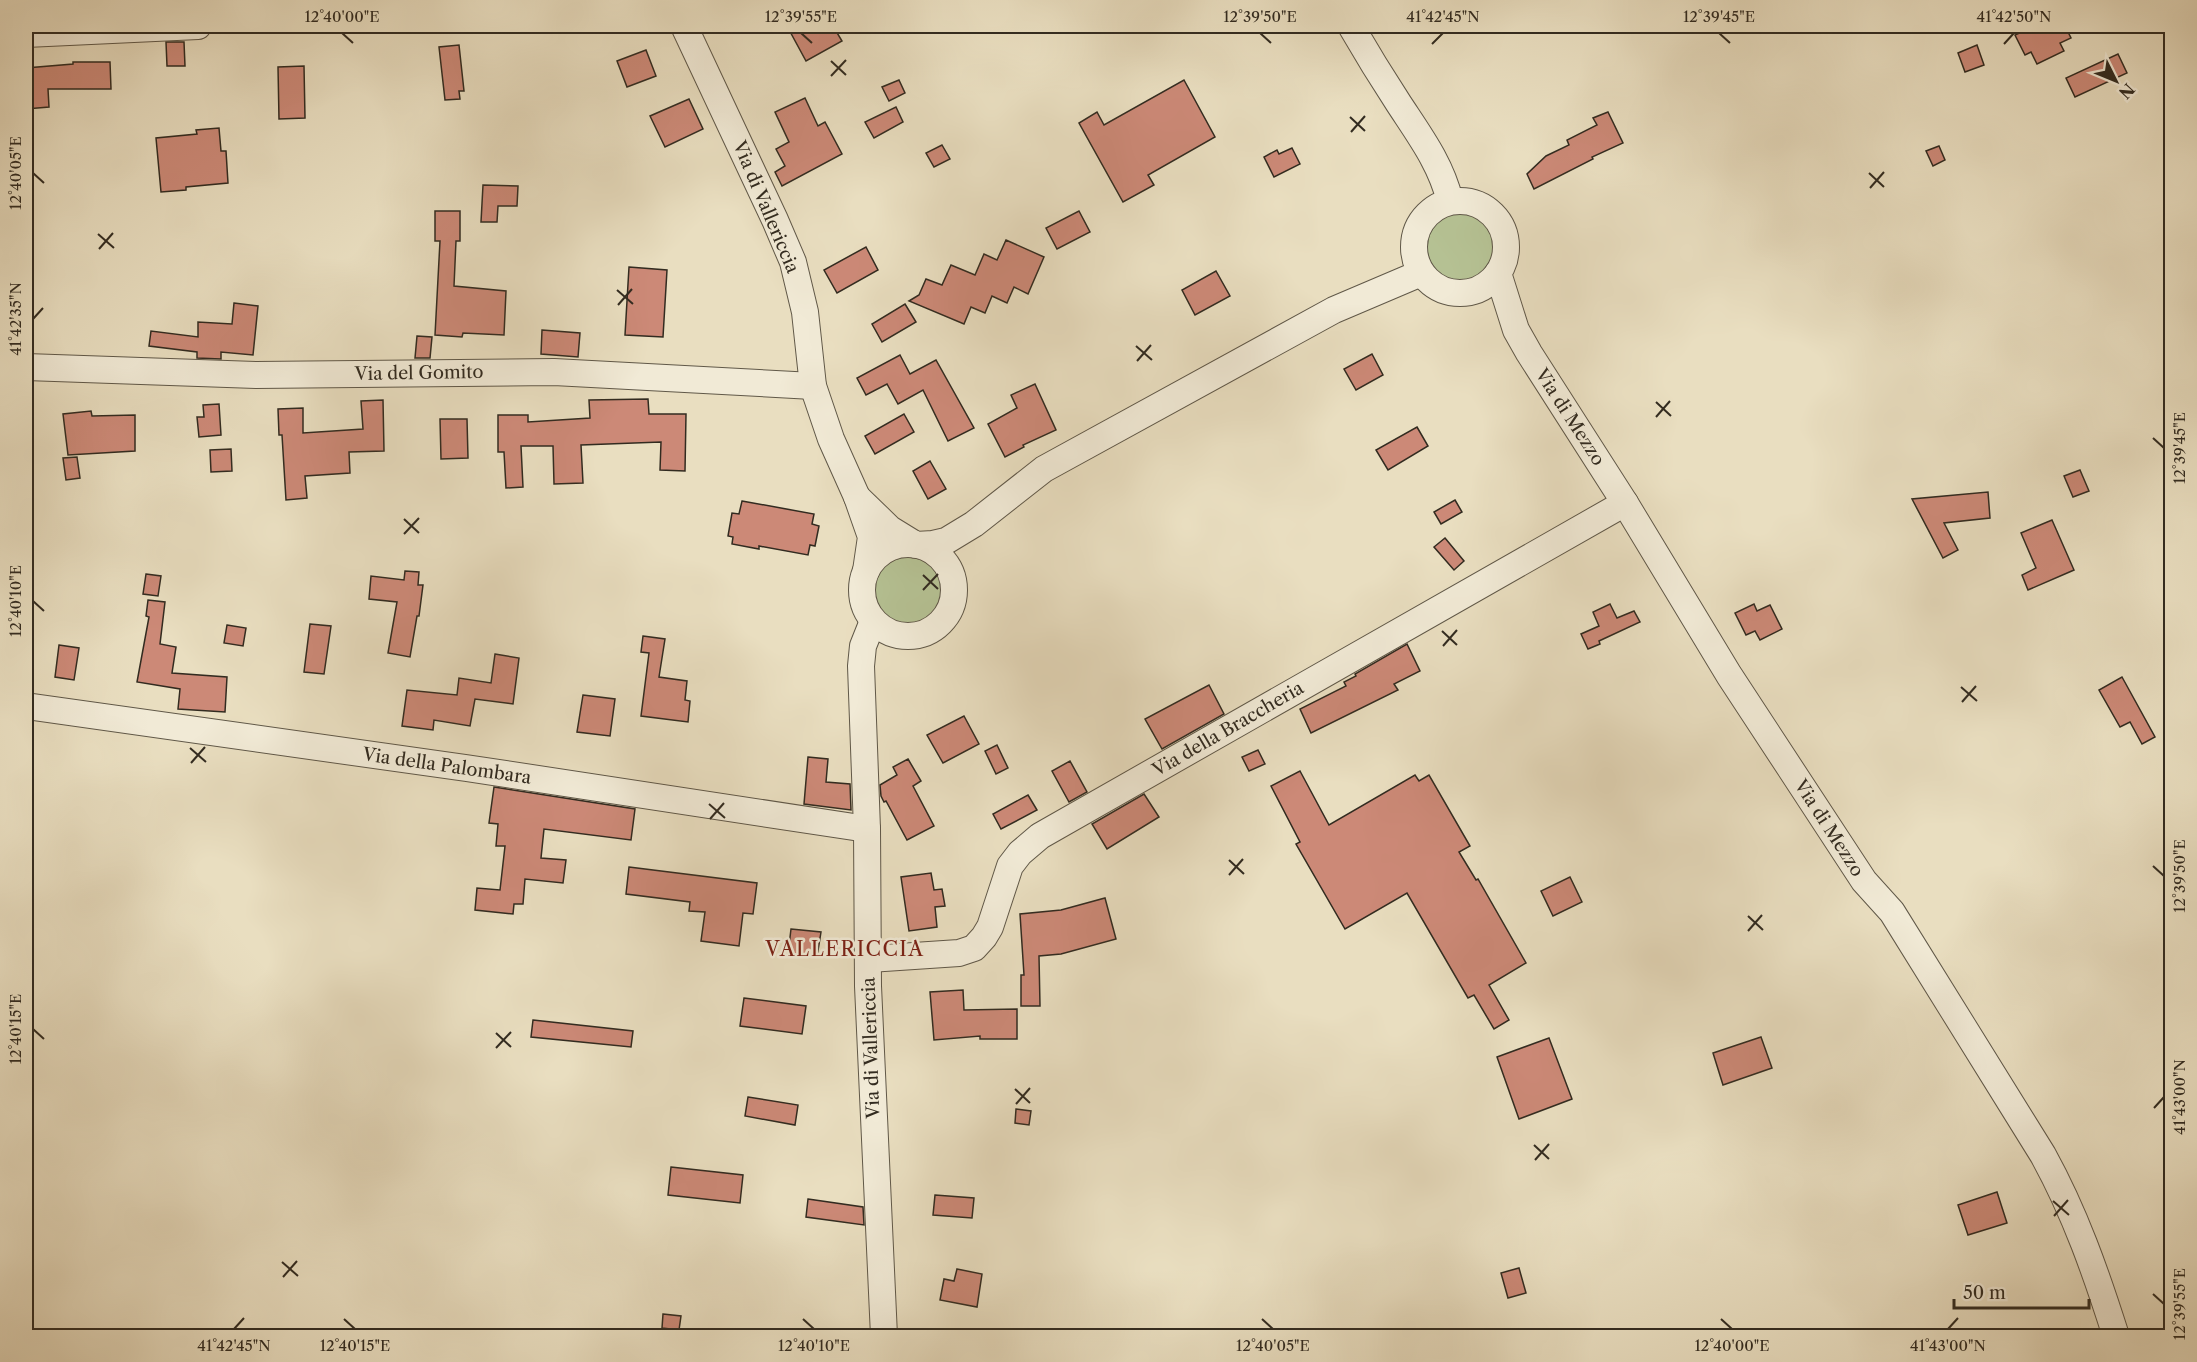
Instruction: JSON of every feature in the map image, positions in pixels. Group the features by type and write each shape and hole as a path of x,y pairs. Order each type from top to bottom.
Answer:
{"street":[{"path":"26,34 198,26"},
{"name":"Via di Vallericcia","path":"684,26 775,220 792,262 805,312 813,386 831,439 857,497 871,537 862,597 873,621 862,650 861,688 884,1336"},
{"path":"1351,26 1437,162 1446,182 1450,201"},
{"path":"1463,200 1486,208 1495,216 1503,229 1506,244 1505,260 1488,285 1474,292 1459,294 1444,292 1431,284 1421,273 1414,259 1413,244 1416,230 1424,217 1436,207 1450,201 1463,200"},
{"path":"866,571 875,557 897,545 933,544 946,541 974,524 1044,468 1334,310 1421,273"},
{"name":"Via di Mezzo","path":"1498,273 1516,330 1625,503 1729,675 1864,881 1892,912 2062,1189 2097,1276 2116,1336"},
{"name":"Via di Mezzo","path":"1474,292 1516,330"},
{"name":"Via del Gomito","path":"26,367 256,375 554,372 813,386"},
{"name":"Via di Vallericcia","path":"857,497 890,529 931,550 943,560 951,573 954,588 951,606 942,622 927,632 909,637 900,636 874,656 869,662 861,688"},
{"name":"Via della Braccheria","path":"869,959 959,953 974,948 984,938 990,927 1010,866 1020,853 1041,836 1625,503"},
{"path":"954,588 964,541 974,524"},
{"path":"873,621 890,633 900,636"},
{"name":"Via della Palombara","path":"26,706 466,768 867,828"}],"green space":[{"path":"1461,213 1474,216 1485,223 1492,234 1495,247 1492,260 1485,271 1474,278 1461,281 1448,278 1437,271 1430,260 1427,247 1430,234 1437,223 1448,216"},
{"path":"908,557 921,560 932,567 939,578 942,591 939,604 932,615 921,622 908,625 895,622 884,615 877,604 874,591 877,578 884,567 895,560"}],"building":[{"path":"787,26 833,26 842,41 806,61"},
{"path":"2035,26 2065,26 2071,38 2060,43 2064,51 2037,64 2031,52 2025,55 2015,35"},
{"path":"166,42 184,42 185,66 167,66"},
{"path":"459,45 464,91 459,91 460,99 445,100 439,47"},
{"path":"1977,45 1984,65 1965,72 1958,53"},
{"path":"646,50 656,76 627,87 617,61"},
{"path":"2118,54 2127,73 2075,97 2066,78"},
{"path":"73,62 110,62 111,89 48,89 49,107 26,109 26,68 73,64"},
{"path":"304,66 305,118 279,119 278,67"},
{"path":"899,80 905,93 889,101 882,87"},
{"path":"1184,80 1215,137 1148,175 1154,185 1123,202 1079,123 1097,112 1104,125"},
{"path":"805,98 818,126 825,122 842,154 782,186 775,172 785,166 776,149 789,142 775,112"},
{"path":"689,99 703,129 665,147 650,116"},
{"path":"896,107 903,122 874,138 865,122"},
{"path":"1608,112 1623,143 1534,189 1527,174 1546,156 1569,145 1567,140 1597,125 1593,118"},
{"path":"219,128 221,151 226,151 228,183 161,192 156,138 197,134 196,130"},
{"path":"942,145 950,159 934,167 926,153"},
{"path":"1939,146 1945,160 1933,166 1926,151"},
{"path":"1292,148 1300,164 1274,177 1264,157 1277,150 1279,154"},
{"path":"483,185 518,186 517,206 498,206 497,222 481,222"},
{"path":"435,211 460,211 460,241 456,241 454,286 506,291 504,335 463,333 462,337 435,335 440,241 435,241"},
{"path":"1079,211 1090,232 1057,249 1046,228"},
{"path":"1006,240 1044,257 1028,294 1014,287 1007,303 992,296 985,313 971,307 964,324 909,301 919,295 926,279 942,285 951,265 975,275 984,254 997,260"},
{"path":"866,247 878,270 837,293 824,270"},
{"path":"629,267 667,270 663,337 625,335"},
{"path":"1216,271 1230,296 1195,315 1182,290"},
{"path":"234,303 258,306 253,355 221,352 221,359 197,358 197,352 149,346 151,331 198,337 198,322 232,324"},
{"path":"905,304 916,322 882,342 872,324"},
{"path":"542,330 580,333 578,357 541,354"},
{"path":"417,336 432,337 430,358 415,358"},
{"path":"1372,354 1383,375 1356,390 1344,369"},
{"path":"900,355 910,374 936,360 974,428 948,441 923,390 898,404 887,384 866,395 857,378"},
{"path":"1035,384 1056,430 1023,445 1024,447 1005,457 988,424 1017,408 1011,395"},
{"path":"648,399 649,414 686,414 685,471 660,470 661,442 581,445 583,483 554,484 553,446 521,446 523,487 506,488 504,452 498,452 498,415 528,415 528,422 590,418 589,400"},
{"path":"383,400 384,451 349,452 350,473 305,476 307,498 286,500 278,409 303,408 303,433 363,429 361,401"},
{"path":"219,404 221,435 199,437 197,417 204,417 203,405"},
{"path":"91,411 92,416 135,415 135,451 68,455 63,414"},
{"path":"904,414 914,432 875,454 865,436"},
{"path":"440,419 467,419 468,458 441,459"},
{"path":"1417,427 1428,446 1388,470 1376,450"},
{"path":"231,449 232,471 211,472 210,450"},
{"path":"77,457 80,478 66,480 63,458"},
{"path":"930,461 946,489 928,499 913,471"},
{"path":"2080,470 2089,491 2073,497 2064,476"},
{"path":"1988,492 1990,518 1944,523 1958,550 1943,558 1912,499"},
{"path":"1455,500 1462,512 1441,524 1434,512"},
{"path":"742,501 814,514 812,524 819,526 815,546 810,545 808,555 759,546 759,549 732,544 733,537 728,536 732,513 739,514"},
{"path":"2052,520 2074,570 2028,590 2022,575 2036,568 2021,533"},
{"path":"1445,538 1464,561 1454,570 1434,547"},
{"path":"405,571 419,572 418,585 423,585 410,657 388,653 397,602 369,599 371,576 404,580"},
{"path":"146,574 161,576 158,596 143,594"},
{"path":"148,600 165,602 160,644 176,647 172,673 227,677 225,712 178,709 180,689 137,682 149,617 146,616"},
{"path":"1610,604 1617,618 1634,611 1640,622 1599,641 1600,644 1588,649 1581,634 1599,626 1593,612"},
{"path":"1754,604 1757,611 1770,605 1782,629 1760,640 1755,631 1746,635 1735,613"},
{"path":"310,624 331,626 324,674 304,672"},
{"path":"227,625 246,628 243,646 224,643"},
{"path":"643,636 665,639 659,677 687,681 685,700 690,701 688,722 641,716 649,653 641,652"},
{"path":"1407,644 1420,671 1394,684 1398,690 1311,733 1300,709 1346,686 1344,682 1356,676 1355,674"},
{"path":"59,645 79,648 74,680 55,677"},
{"path":"495,654 519,658 513,704 475,699 470,726 434,720 433,730 402,726 407,690 457,695 459,678 491,683"},
{"path":"2122,677 2155,737 2142,744 2130,722 2120,727 2099,690"},
{"path":"1209,685 1224,714 1162,749 1145,719"},
{"path":"583,695 615,699 610,736 577,732"},
{"path":"964,716 979,744 943,763 927,735"},
{"path":"997,745 1008,768 996,774 985,751"},
{"path":"1258,750 1265,764 1249,771 1242,757"},
{"path":"808,757 828,759 826,782 850,784 851,810 804,804"},
{"path":"908,759 921,781 913,786 934,826 907,840 881,796 880,785 897,775 893,767"},
{"path":"1070,761 1087,792 1069,802 1052,771"},
{"path":"1300,771 1329,825 1415,775 1419,781 1429,775 1470,846 1459,852 1476,880 1478,879 1526,963 1489,985 1509,1020 1494,1029 1474,995 1468,998 1407,893 1345,929 1296,844 1300,842 1271,786"},
{"path":"494,787 635,809 631,840 544,829 541,858 566,860 563,883 525,879 523,904 514,904 513,914 475,910 477,888 500,890 505,846 496,846 498,824 489,823"},
{"path":"1144,794 1159,817 1107,849 1092,824"},
{"path":"1028,795 1037,810 1001,829 993,814"},
{"path":"629,867 757,883 753,914 743,913 739,946 701,941 705,912 689,911 690,902 626,894"},
{"path":"931,873 934,890 942,889 945,906 935,907 937,927 909,931 901,877"},
{"path":"1570,877 1582,902 1553,916 1541,891"},
{"path":"1105,898 1116,939 1061,954 1039,956 1040,1006 1021,1006 1021,975 1024,975 1020,914 1061,910"},
{"path":"791,929 821,932 817,957 788,954"},
{"path":"963,990 964,1010 1017,1009 1017,1039 980,1039 980,1036 934,1040 930,992"},
{"path":"744,998 806,1006 802,1034 740,1026"},
{"path":"533,1020 633,1031 631,1047 531,1037"},
{"path":"1761,1037 1772,1068 1723,1085 1713,1053"},
{"path":"1549,1038 1572,1099 1519,1119 1497,1057"},
{"path":"748,1097 798,1105 795,1125 745,1116"},
{"path":"1016,1109 1031,1111 1029,1125 1015,1123"},
{"path":"671,1167 743,1175 740,1203 668,1195"},
{"path":"1997,1192 2007,1223 1968,1235 1958,1205"},
{"path":"935,1195 974,1198 972,1218 933,1215"},
{"path":"808,1199 863,1207 864,1225 806,1217"},
{"path":"1519,1268 1526,1293 1508,1298 1501,1273"},
{"path":"957,1269 982,1274 977,1307 940,1300 944,1279 954,1281"},
{"path":"663,1314 681,1316 679,1330 662,1328"}],"district":[{"name":"VALLERICCIA","path":"845,949"}]}
